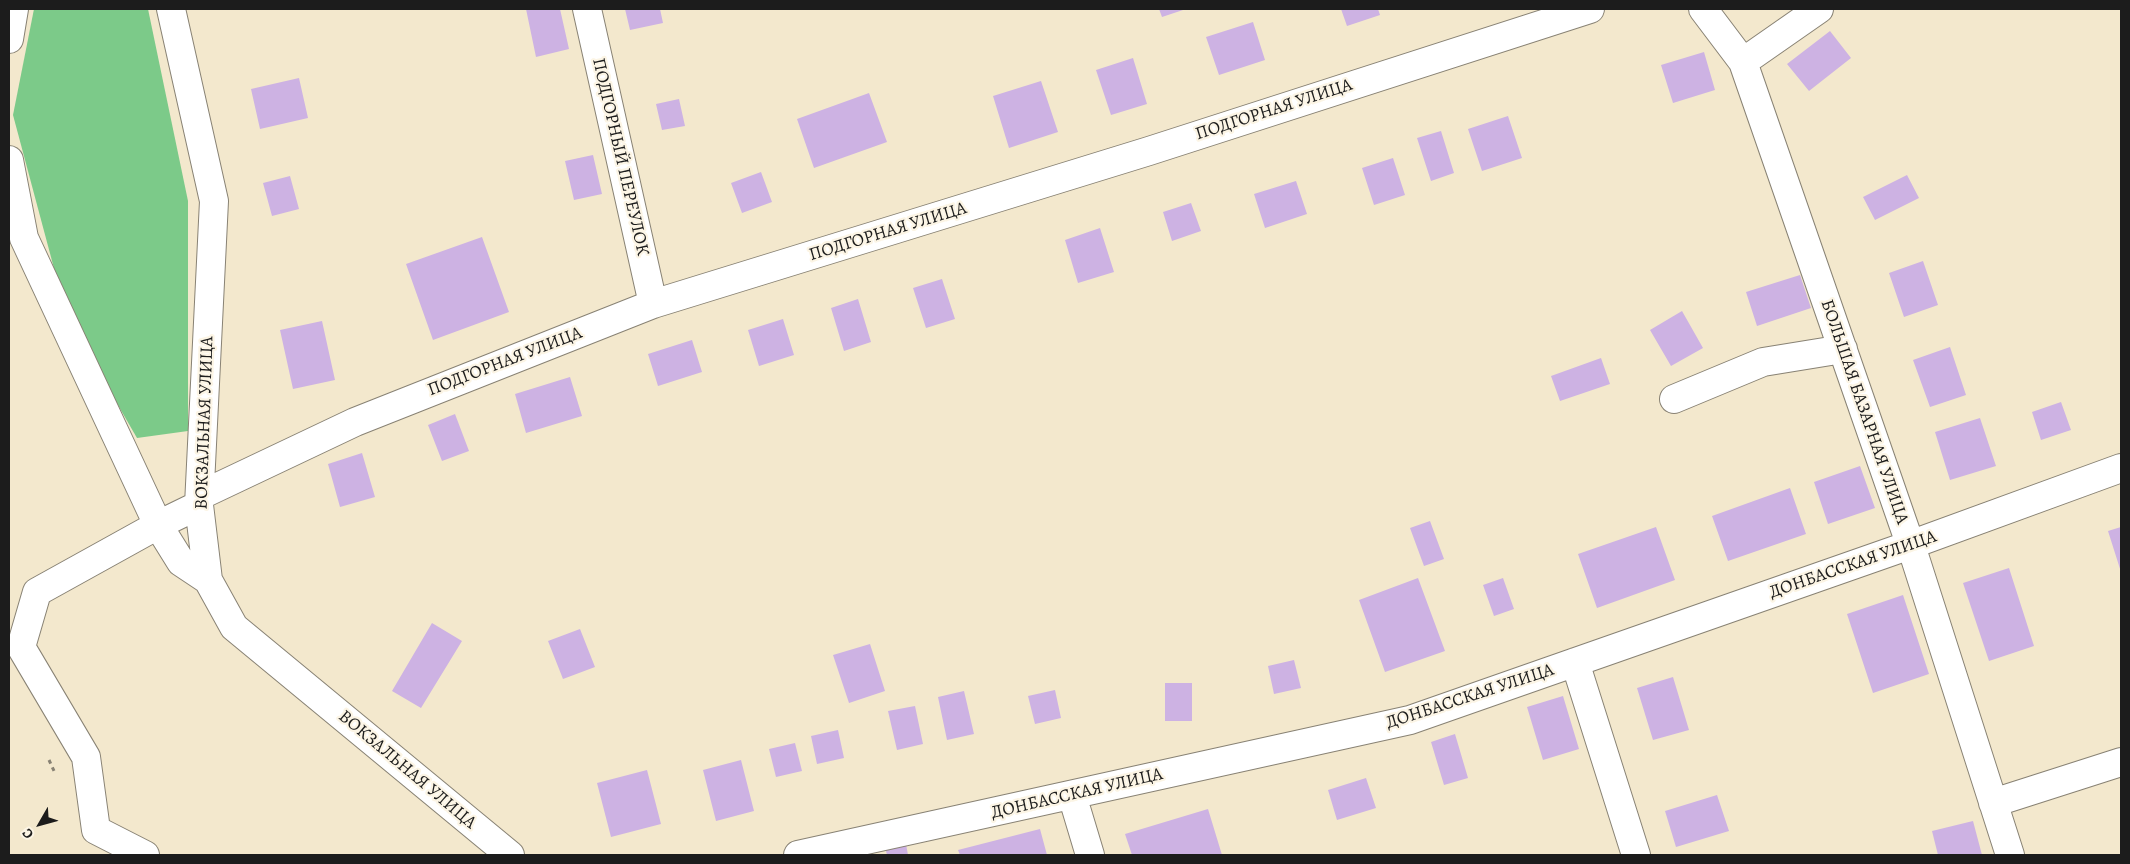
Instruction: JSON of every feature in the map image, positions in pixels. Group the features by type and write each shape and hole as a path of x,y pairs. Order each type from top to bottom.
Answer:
{"street":[{"path":"9,39 14,9"},
{"name":"ВОКЗАЛЬНАЯ УЛИЦА","path":"171,9 214,201 200,500 208,580 234,627 510,855"},
{"name":"ПОДГОРНЫЙ ПЕРЕУЛОК","path":"587,9 653,304"},
{"name":"ПОДГОРНАЯ УЛИЦА","path":"99,843 86,757 21,647 37,592 200,500 355,422 653,304 1130,157 1590,9"},
{"name":"БОЛЬШАЯ БАЗАРНАЯ УЛИЦА","path":"1703,9 1743,62 1910,545 2010,855"},
{"path":"1743,62 1819,9"},
{"path":"9,160 24,238 158,525 181,562 208,580"},
{"path":"1674,399 1763,362 1843,349"},
{"name":"ДОНБАССКАЯ УЛИЦА","path":"798,855 863,848 1072,795 1410,720 1910,545 2121,468"},
{"path":"1575,662 1636,855"},
{"path":"1993,803 2121,762"},
{"path":"1072,795 1090,855"},
{"path":"99,843 145,855"}],"green space":[{"path":"34,9 148,9 188,201 188,431 137,438 67,317 13,115"}],"building":[{"path":"526,9 560,9 569,49 536,57"},
{"path":"625,9 660,9 663,23 630,30"},
{"path":"1159,9 1186,9 1162,17"},
{"path":"1341,9 1378,9 1380,15 1347,26"},
{"path":"1253,22 1265,60 1219,75 1206,37"},
{"path":"1830,31 1851,58 1809,91 1787,64"},
{"path":"1704,52 1715,90 1673,103 1661,65"},
{"path":"1133,58 1147,104 1111,115 1096,70"},
{"path":"299,78 308,118 260,129 251,89"},
{"path":"1041,81 1058,132 1009,148 993,96"},
{"path":"869,93 887,142 814,168 797,119"},
{"path":"679,99 685,126 662,130 656,104"},
{"path":"1508,116 1522,158 1482,171 1468,129"},
{"path":"1441,131 1454,173 1431,181 1417,138"},
{"path":"593,155 602,194 574,200 565,161"},
{"path":"1393,158 1405,195 1374,205 1362,168"},
{"path":"761,172 772,202 742,213 731,183"},
{"path":"1907,175 1919,198 1875,220 1863,197"},
{"path":"290,176 299,209 272,216 263,183"},
{"path":"1296,181 1307,214 1265,228 1254,194"},
{"path":"1191,203 1201,231 1172,241 1163,212"},
{"path":"1100,228 1114,272 1078,283 1065,240"},
{"path":"482,237 509,312 433,340 406,264"},
{"path":"1923,261 1938,305 1904,317 1889,273"},
{"path":"1800,275 1811,308 1757,326 1746,292"},
{"path":"942,279 955,319 926,328 913,288"},
{"path":"858,299 871,342 844,351 831,308"},
{"path":"1682,311 1703,348 1671,366 1650,330"},
{"path":"783,319 794,355 759,366 748,330"},
{"path":"322,321 335,380 293,389 280,330"},
{"path":"692,340 702,372 658,386 648,354"},
{"path":"1950,347 1966,395 1930,407 1913,360"},
{"path":"1601,358 1610,384 1560,401 1551,376"},
{"path":"570,377 582,416 526,433 515,394"},
{"path":"2061,402 2071,430 2041,440 2032,412"},
{"path":"455,414 469,451 442,461 428,425"},
{"path":"1980,418 1996,466 1950,480 1935,432"},
{"path":"362,453 375,497 340,507 328,464"},
{"path":"1860,466 1875,508 1828,524 1814,482"},
{"path":"1790,488 1806,534 1728,561 1712,516"},
{"path":"1430,521 1444,559 1424,566 1410,528"},
{"path":"1656,527 1675,580 1597,608 1578,554"},
{"path":"2121,527 2121,572 2108,531"},
{"path":"2009,568 2034,646 1989,661 1963,583"},
{"path":"1418,578 1445,651 1385,672 1359,600"},
{"path":"1503,578 1514,609 1494,616 1483,585"},
{"path":"1903,595 1929,674 1873,693 1847,614"},
{"path":"432,623 462,641 421,708 392,691"},
{"path":"580,629 595,667 563,679 548,641"},
{"path":"870,644 885,691 849,703 833,655"},
{"path":"1294,660 1301,688 1274,694 1268,666"},
{"path":"1673,677 1689,730 1653,740 1637,688"},
{"path":"1165,683 1192,683 1192,721 1165,721"},
{"path":"1055,690 1061,718 1035,724 1028,696"},
{"path":"964,691 974,734 947,740 938,697"},
{"path":"1563,696 1579,749 1543,760 1527,707"},
{"path":"915,706 923,744 897,750 888,711"},
{"path":"838,730 844,758 817,764 811,736"},
{"path":"1455,734 1468,778 1444,785 1431,742"},
{"path":"795,743 802,771 776,777 769,749"},
{"path":"741,760 754,811 716,821 703,770"},
{"path":"647,770 661,824 611,837 597,783"},
{"path":"1366,778 1376,808 1337,820 1328,790"},
{"path":"1717,795 1729,831 1676,847 1665,811"},
{"path":"1208,809 1222,855 1132,855 1125,834"},
{"path":"1973,821 1982,855 1938,855 1932,831"},
{"path":"1040,829 1047,855 960,855 958,850"},
{"path":"906,844 908,855 887,855 885,847"}]}
